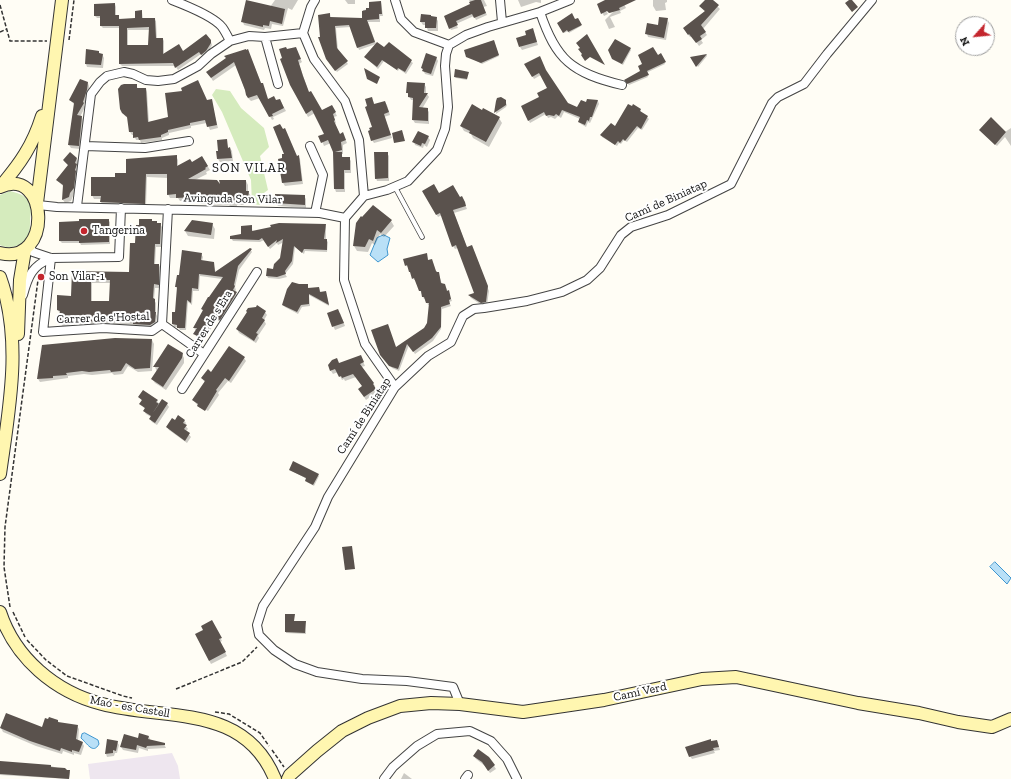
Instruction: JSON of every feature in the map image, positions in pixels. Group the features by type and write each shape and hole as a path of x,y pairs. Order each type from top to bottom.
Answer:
{"main road":[{"path":"11,391 16,370 20,280 27,248 35,235 38,219 37,204 62,0"},
{"path":"0,187 20,163 34,139 50,92"},
{"path":"0,187 12,184 24,187 33,194 37,204"},
{"path":"0,254 13,254 27,248"},
{"path":"0,277 9,307 12,330 13,370 0,474"},
{"name":"Maó - es Castell","path":"0,612 7,628 23,654 42,674 53,682 76,695 102,704 202,720 230,729 244,736 257,748 267,761 275,779"},
{"name":"Camí Verd","path":"287,776 342,731 368,718 400,706 460,704 523,712 604,700 702,679 736,677 858,703 992,727 1011,719"}],"street":[{"path":"315,0 311,7 303,33 314,59 345,101 359,140 364,196"},
{"path":"395,0 400,19 414,32 449,46"},
{"path":"500,0 502,22"},
{"path":"395,387 365,344 344,280 345,218 364,196 387,190 408,181 437,150 445,130 448,107 445,66 446,54 449,46 466,35 502,22 540,12 570,0"},
{"name":"Camí de Biniatap","path":"460,704 453,687 407,681 362,679 317,672 295,664 274,650 259,635 257,625 263,606 315,528 328,497 395,387 428,356 451,342 463,316 474,309 527,301 562,292 587,280 600,268 621,235 631,227 668,215 731,184 772,103 778,97 804,84 872,0"},
{"path":"175,1 222,26 230,41"},
{"path":"540,12 549,36 566,62 587,75 622,85"},
{"path":"77,206 91,94 100,82 107,76 124,72 146,80 158,81 174,79 198,66 230,41 249,36 265,37 303,33"},
{"path":"265,37 278,84"},
{"path":"85,146 145,148 189,141"},
{"path":"310,146 323,175 315,213"},
{"name":"Avinguda Son Vilar","path":"37,204 57,207 77,206 315,213 345,218"},
{"path":"27,248 33,252 51,258 119,257 121,208"},
{"path":"162,324 168,209"},
{"path":"20,305 32,271 40,264 51,258"},
{"name":"Carrer de s'Hostal","path":"51,258 43,332 103,328 152,331 162,324 204,354"},
{"name":"Carrer de s'Era","path":"182,389 256,272"},
{"path":"384,779 393,767 417,746 437,734 470,731 491,741 506,759 517,779"}],"lane":[{"path":"395,187 422,237"}],"path":[{"path":"68,47 74,0"},
{"path":"0,5 10,41 57,40"},
{"path":"0,32 7,29"},
{"path":"40,264 5,527 4,567 9,604 26,639 46,660 67,676 123,696 138,699"},
{"path":"176,689 242,662 264,640"},
{"path":"214,711 229,714 260,733 284,766 287,776"}],"shaded area":[{"path":"172,753 178,766 180,779 90,779 88,764"}],"green space":[{"path":"216,89 230,91 241,108 264,128 269,147 260,156 268,190 261,195 260,205 252,204 251,180 222,112 212,95"},
{"path":"10,191 20,194 26,199 29,203 31,212 29,235 27,239 16,246 8,247 0,245 0,195"}],"water":[{"path":"384,235 390,238 387,249 388,255 378,262 370,255 377,238"},
{"path":"995,562 1011,578 1007,584 990,567"},
{"path":"85,733 98,740 99,744 97,747 90,747 81,738 82,734"}],"building":[{"path":"246,0 285,9 282,24 270,21 269,26 263,25 263,27 241,22"},
{"path":"481,0 486,13 474,18 472,14 456,21 458,25 449,29 444,16 470,4 469,2"},
{"path":"605,0 636,0 619,8 620,10 609,13 607,11 601,14 597,4"},
{"path":"705,0 713,0 719,5 701,25 706,32 700,36 702,39 696,43 683,28 705,11 699,6"},
{"path":"852,0 858,7 852,12 845,3"},
{"path":"381,1 382,14 379,14 379,19 367,20 375,42 357,48 349,25 335,26 337,48 348,61 335,71 326,59 318,37 320,37 318,15 330,13 330,17 362,18 362,11 369,8 369,2"},
{"path":"115,3 115,15 119,15 119,19 135,18 135,11 142,10 142,18 155,18 156,38 163,38 163,54 179,44 183,51 206,34 211,40 211,43 206,51 201,55 199,52 175,68 173,63 119,64 119,26 100,26 100,16 94,16 94,4","holes":["149,27 148,45 127,45 127,28"]},
{"path":"572,13 575,19 578,18 582,25 568,32 567,30 563,33 557,23"},
{"path":"421,14 437,17 436,28 425,28 425,22 420,22"},
{"path":"659,17 668,18 664,38 645,34 647,23 658,25"},
{"path":"533,28 537,42 519,47 516,38 526,35 525,31"},
{"path":"587,34 605,65 590,57 585,61 581,55 582,54 578,49 580,48 576,43"},
{"path":"615,39 631,48 622,64 612,59 608,50"},
{"path":"494,40 499,55 481,63 466,57 464,50"},
{"path":"377,42 384,47 389,42 412,60 405,72 398,68 397,70 382,60 377,67 364,57"},
{"path":"286,47 287,49 296,47 301,59 298,60 309,92 311,91 322,110 332,105 336,112 333,114 334,121 340,134 343,132 346,140 341,142 342,150 335,152 342,152 342,157 350,157 350,170 344,170 344,189 334,189 333,152 328,140 321,143 318,136 324,134 312,110 306,114 290,85 280,59 282,58 279,49"},
{"path":"653,47 658,55 661,53 666,62 647,71 649,75 627,84 624,80 640,71 638,66 642,64 638,55"},
{"path":"86,49 99,51 99,53 103,54 101,65 85,64"},
{"path":"248,49 261,83 263,83 268,99 274,96 276,100 280,99 284,108 272,114 273,116 269,117 257,95 248,98 234,62 211,78 206,72 226,58 224,56"},
{"path":"426,53 437,57 431,74 422,71 423,69 421,68"},
{"path":"707,54 696,67 690,57"},
{"path":"540,56 546,70 568,103 577,107 581,100 586,102 587,99 598,100 592,117 590,117 589,121 587,120 585,125 578,122 580,117 562,110 559,116 556,114 554,116 546,116 544,112 528,121 521,106 539,97 537,93 547,88 539,73 532,77 524,64"},
{"path":"364,68 380,77 377,84 367,79"},
{"path":"455,69 469,72 467,79 454,77"},
{"path":"80,79 88,82 84,103 77,115 82,116 79,146 68,145 74,103 69,100"},
{"path":"198,80 207,100 212,99 217,125 207,127 205,120 168,130 168,132 161,135 161,137 139,140 138,137 133,138 133,132 129,132 127,117 120,109 118,89 121,85 137,84 137,88 146,88 148,122 168,117 165,93 182,91 181,88"},
{"path":"407,82 425,83 424,93 428,93 419,107 428,108 428,121 412,120 413,98 408,97 408,93 406,93"},
{"path":"372,97 374,104 385,101 389,112 384,114 391,135 371,141 368,131 370,130 369,128 372,127 365,107 367,106 365,99"},
{"path":"501,97 506,100 506,105 494,113 497,98"},
{"path":"472,104 482,110 483,108 500,117 486,142 469,133 470,131 460,126"},
{"path":"628,104 632,106 633,104 648,116 641,129 637,126 625,141 623,139 620,143 618,141 615,145 600,135 611,123 615,126"},
{"path":"991,117 1006,132 995,145 979,130"},
{"path":"280,124 283,129 285,128 297,156 299,155 302,181 282,183 278,159 282,158 282,154 284,154 273,127"},
{"path":"402,130 405,141 394,143 392,133"},
{"path":"418,131 429,136 425,144 422,143 421,146 412,142"},
{"path":"227,139 228,148 230,147 232,158 217,159 217,140"},
{"path":"70,152 77,158 75,163 77,164 75,170 74,188 69,197 62,200 63,185 56,180 68,165 63,160"},
{"path":"374,152 388,152 388,178 375,179"},
{"path":"177,155 177,166 190,159 192,162 202,156 208,166 205,168 206,169 188,179 217,180 220,184 219,180 246,180 246,191 249,191 248,199 242,200 242,202 227,203 227,201 197,200 197,197 176,198 176,194 167,195 167,174 146,174 145,204 100,202 101,196 91,196 91,177 115,177 115,173 126,173 126,159"},
{"path":"434,184 439,193 453,185 460,197 462,196 465,202 466,206 453,210 467,247 472,245 488,286 486,302 481,303 468,295 474,293 456,245 452,247 440,213 436,215 422,191"},
{"path":"275,194 305,195 305,205 275,203"},
{"path":"373,205 392,220 381,233 377,230 373,241 369,239 365,247 353,246 356,223"},
{"path":"79,219 109,219 109,242 79,243 79,241 59,241 59,222 79,221"},
{"path":"139,219 152,219 152,221 161,223 160,244 155,244 154,264 159,264 159,285 154,284 153,298 155,299 155,322 150,325 133,324 133,322 68,321 69,323 59,323 60,311 57,310 57,295 71,296 72,271 129,272 130,243 135,243 136,225 139,225","holes":["91,280 110,280 109,301 91,301"]},
{"path":"192,220 213,223 211,235 184,231"},
{"path":"279,223 326,224 324,239 327,239 327,250 304,249 302,253 294,246 292,261 285,271 286,274 277,277 266,276 267,268 273,269 274,264 280,258 283,239 276,243 277,240 268,247 262,238 259,240 230,239 230,236 241,234 241,226 252,225 252,231 271,227 270,225"},
{"path":"250,248 252,249 238,266 233,290 237,292 220,320 215,318 202,338 193,334 197,328 193,328 208,297 223,277 199,274 198,289 192,288 191,303 187,300 185,328 177,328 177,325 172,324 172,312 175,312 177,287 175,287 177,275 179,275 182,250 202,253 201,260 214,262 215,272"},
{"path":"427,253 428,260 432,259 436,271 439,272 441,283 445,284 447,291 449,290 451,299 449,300 450,304 441,307 441,327 432,338 413,352 407,344 398,369 389,366 380,355 371,330 388,324 396,347 424,328 427,323 429,303 426,303 424,297 422,297 421,291 419,291 414,278 412,279 403,259"},
{"path":"292,282 308,284 308,288 319,287 320,292 326,291 329,305 309,294 309,304 301,305 297,312 282,305 287,289"},
{"path":"257,305 266,311 262,318 265,320 256,333 258,334 254,341 236,329 248,308 256,307"},
{"path":"338,309 344,323 332,327 327,313"},
{"path":"115,338 152,339 150,368 135,369 126,363 121,371 82,371 66,373 67,375 53,376 53,378 37,379 42,345"},
{"path":"168,344 183,353 182,358 163,387 151,379 159,367 153,367"},
{"path":"229,346 245,357 229,381 225,378 216,390 217,391 205,411 197,406 198,404 192,400 205,381 201,378 208,369 211,372"},
{"path":"361,355 364,362 360,364 374,383 373,384 376,389 364,397 358,389 362,386 353,374 342,378 341,376 339,377 335,369 330,371 328,365 332,360 337,358 339,363"},
{"path":"143,390 158,400 156,402 159,404 162,399 168,403 155,423 149,419 151,416 143,411 145,408 139,404 142,400 138,397"},
{"path":"178,415 185,420 183,423 187,425 184,429 190,433 185,441 166,427 172,418 175,420"},
{"path":"293,461 319,474 313,485 305,481 306,478 289,470"},
{"path":"352,546 355,569 345,570 342,547"},
{"path":"285,614 295,614 294,621 306,621 305,633 285,632"},
{"path":"212,620 222,638 219,639 226,652 209,661 195,634 203,630 201,626"},
{"path":"6,713 42,727 45,718 48,719 49,717 58,720 58,722 78,725 76,739 83,742 79,752 72,750 72,752 61,748 60,751 30,741 0,728"},
{"path":"139,733 149,736 148,739 165,743 165,745 147,746 146,748 137,745 136,750 120,747 124,734 138,738"},
{"path":"107,739 118,741 116,751 113,750 113,753 105,754"},
{"path":"711,739 711,741 717,740 719,747 713,748 714,750 689,757 685,747"},
{"path":"478,749 489,757 495,765 488,771 482,762 473,756"},
{"path":"0,761 51,765 51,767 65,768 70,770 69,779 0,774"}],"place":[{"name":"Tangerina","path":"84,231"},
{"name":"Son Vilar-1","path":"41,277"}],"district":[{"name":"SON VILAR","path":"249,168"}]}
